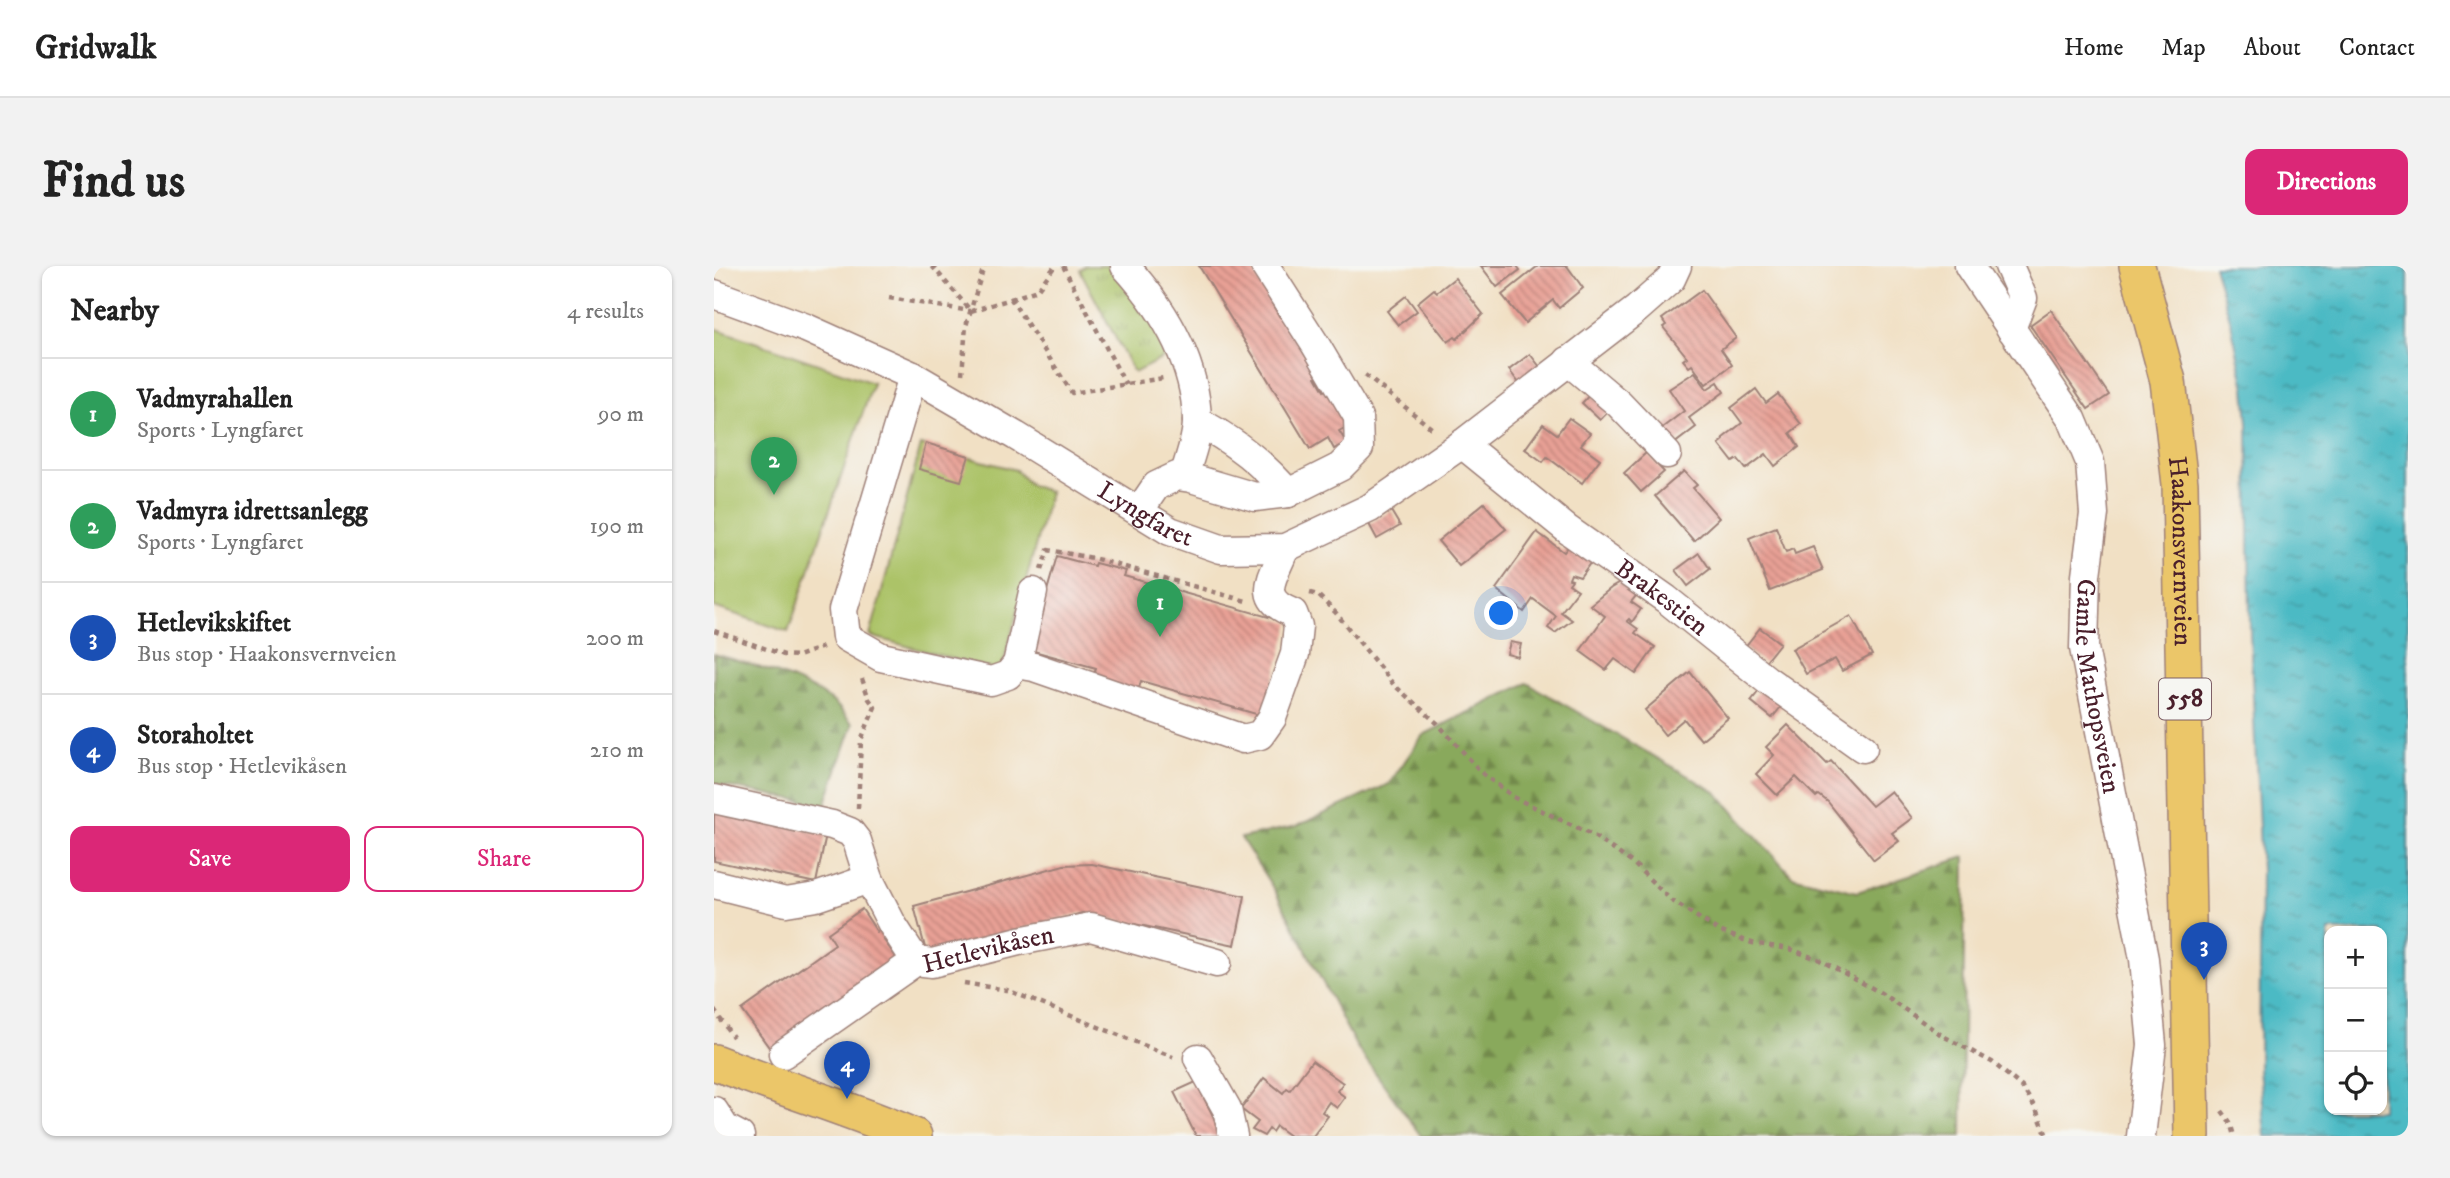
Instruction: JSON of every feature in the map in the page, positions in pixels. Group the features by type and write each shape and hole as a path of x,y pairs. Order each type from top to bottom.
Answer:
{"main road":[{"name":"Haakonsvernveien","path":"2137,266 2168,381 2180,484 2192,1136"},
{"path":"725,1052 784,1090 880,1121 914,1136"}],"street":[{"path":"1125,266 1168,321 1188,374 1197,421 1184,477"},
{"path":"1139,511 1156,486 1177,476 1255,497 1288,493 1340,467 1359,448 1358,417 1265,266"},
{"name":"Lyngfaret","path":"714,294 806,328 913,376 1170,531 1221,549 1285,548 1370,508 1462,444 1637,309 1671,279 1677,266"},
{"name":"Gamle Mathopsveien","path":"1969,266 2072,419 2090,462 2094,514 2086,575 2084,648 2144,959 2152,1045 2141,1136"},
{"path":"2009,266 2022,298 2011,329"},
{"path":"1568,361 1619,404 1667,454"},
{"path":"913,376 843,610 853,640 881,657 991,681 1008,675 1017,664 1036,583"},
{"path":"1197,421 1225,435 1268,469 1288,493"},
{"name":"Brakestien","path":"1462,444 1568,530 1666,599 1767,680 1863,748"},
{"path":"1017,664 1034,667 1243,739 1260,735 1272,718 1295,654 1298,626 1296,619 1293,613 1277,607 1270,597 1269,588 1285,548"},
{"path":"714,799 832,825 850,832"},
{"name":"Hetlevikåsen","path":"850,832 862,850 869,879 892,924 924,962 1091,927 1217,963"},
{"path":"714,884 786,902 816,897 869,879"},
{"path":"783,1054 924,962"},
{"path":"1198,1058 1227,1110 1233,1136"},
{"path":"714,1111 725,1128 740,1136"}],"path":[{"path":"932,266 971,311"},
{"path":"960,402 966,326 984,266"},
{"path":"889,298 971,311 1038,290 1055,266"},
{"path":"1063,266 1126,385"},
{"path":"1011,299 1072,393 1188,374"},
{"path":"1036,583 1048,550 1144,571 1244,602 1304,592 1318,595 1336,613 1394,685 1437,723 1483,774 1515,797 1591,834 1634,864 1671,900 1719,931 1752,943 1790,949 1831,965 1881,993 1943,1036 1993,1062 2022,1087 2036,1109 2047,1136"},
{"path":"714,631 784,655 798,656 853,640 862,682 875,707 861,740 858,811 850,832"},
{"path":"924,962 940,979 1007,990 1177,1059 1198,1058"},
{"path":"714,1010 727,1026 725,1052"},
{"path":"2221,1111 2231,1122 2234,1136"}],"green space":[{"path":"1085,266 1108,266 1115,269 1164,337 1167,356 1134,373 1080,270"},
{"path":"714,328 873,383 788,632 714,607"},
{"path":"921,445 1016,470 1030,485 1050,492 1001,672 870,636"},
{"path":"714,654 774,672 818,692 837,705 853,724 825,805 714,784"},
{"path":"1527,683 1716,792 1792,876 1857,892 1965,857 1962,1136 1421,1136 1356,1046 1275,891 1241,838 1297,826 1389,784 1423,735"}],"water":[{"path":"2214,266 2408,266 2408,1136 2265,1136 2259,1069 2261,871 2250,633 2248,423 2245,388 2230,319"}],"building":[{"path":"1199,266 1251,266 1279,316 1287,312 1287,324 1324,391 1332,387 1348,426 1339,431 1346,442 1334,449 1328,438 1310,449"},
{"path":"1481,266 1517,266 1520,270 1497,287"},
{"path":"1538,266 1567,266 1583,288 1559,308 1553,300 1525,323 1502,295"},
{"path":"1455,278 1483,314 1457,339 1455,337 1448,342 1417,303 1434,289 1437,292"},
{"path":"1702,290 1736,338 1721,349 1732,365 1706,384 1692,365 1689,367 1683,360 1687,357 1663,327 1666,325 1662,319"},
{"path":"1406,296 1417,311 1398,325 1387,311"},
{"path":"2051,310 2109,395 2088,409 2030,325"},
{"path":"1530,354 1540,367 1519,383 1509,370"},
{"path":"1695,372 1707,389 1718,382 1724,392 1689,418 1696,427 1670,447 1658,431 1684,411 1669,389"},
{"path":"1756,389 1766,403 1778,394 1801,424 1790,433 1799,447 1775,466 1766,454 1746,469 1738,459 1733,462 1719,444 1742,423 1731,408"},
{"path":"1591,393 1609,411 1600,420 1582,403"},
{"path":"1569,418 1590,433 1581,445 1600,459 1582,483 1547,457 1543,462 1525,449 1543,424 1557,434"},
{"path":"926,443 969,456 961,481 919,469"},
{"path":"1646,453 1664,472 1641,492 1624,473"},
{"path":"1684,471 1697,485 1693,488 1719,518 1694,541 1655,496"},
{"path":"1484,503 1506,529 1459,566 1438,541"},
{"path":"1391,511 1400,526 1377,539 1369,524"},
{"path":"1776,527 1786,552 1793,549 1795,554 1813,547 1823,570 1770,591 1749,538"},
{"path":"1537,532 1564,552 1571,543 1593,559 1580,577 1571,574 1569,579 1572,580 1569,584 1578,590 1561,612 1572,620 1555,633 1548,628 1556,616 1533,599 1524,612 1496,589"},
{"path":"1699,553 1710,569 1688,586 1676,570"},
{"path":"1057,556 1126,571 1124,576 1290,623 1263,716 1141,681 1137,695 1092,682 1096,668 1030,650"},
{"path":"1625,580 1640,591 1631,602 1641,609 1632,622 1629,619 1627,621 1638,629 1635,633 1655,647 1636,674 1615,659 1606,670 1580,651 1605,616 1590,605"},
{"path":"1851,616 1872,655 1842,671 1835,659 1806,674 1792,649"},
{"path":"1760,628 1780,643 1764,663 1744,648"},
{"path":"1510,642 1521,644 1518,657 1507,654"},
{"path":"1690,672 1728,718 1701,740 1684,719 1665,735 1645,710"},
{"path":"1763,686 1784,703 1772,718 1751,701"},
{"path":"1788,725 1827,764 1831,761 1872,806 1891,791 1912,818 1892,833 1899,841 1874,860 1828,802 1819,795 1816,797 1796,777 1777,795 1756,774 1774,755 1766,747"},
{"path":"714,810 826,834 816,883 714,861"},
{"path":"1092,864 1245,896 1235,945 1082,913 927,955 914,906 1064,865"},
{"path":"862,909 877,932 883,927 888,935 883,939 898,960 771,1050 742,1010 835,944 828,933"},
{"path":"1312,1061 1343,1083 1337,1091 1345,1097 1337,1108 1329,1102 1322,1112 1328,1116 1313,1136 1290,1136 1276,1126 1272,1132 1269,1129 1264,1136 1252,1130 1258,1122 1241,1109 1264,1078 1283,1093 1287,1088 1290,1090"},
{"path":"1196,1082 1223,1136 1196,1136 1174,1092"}],"place":[{"name":"Vadmyra idrettsanlegg","path":"774,495"},
{"name":"Vadmyrahallen","path":"1160,637"},
{"name":"Hetlevikskiftet","path":"2204,980"},
{"name":"Storaholtet","path":"847,1099"}]}
